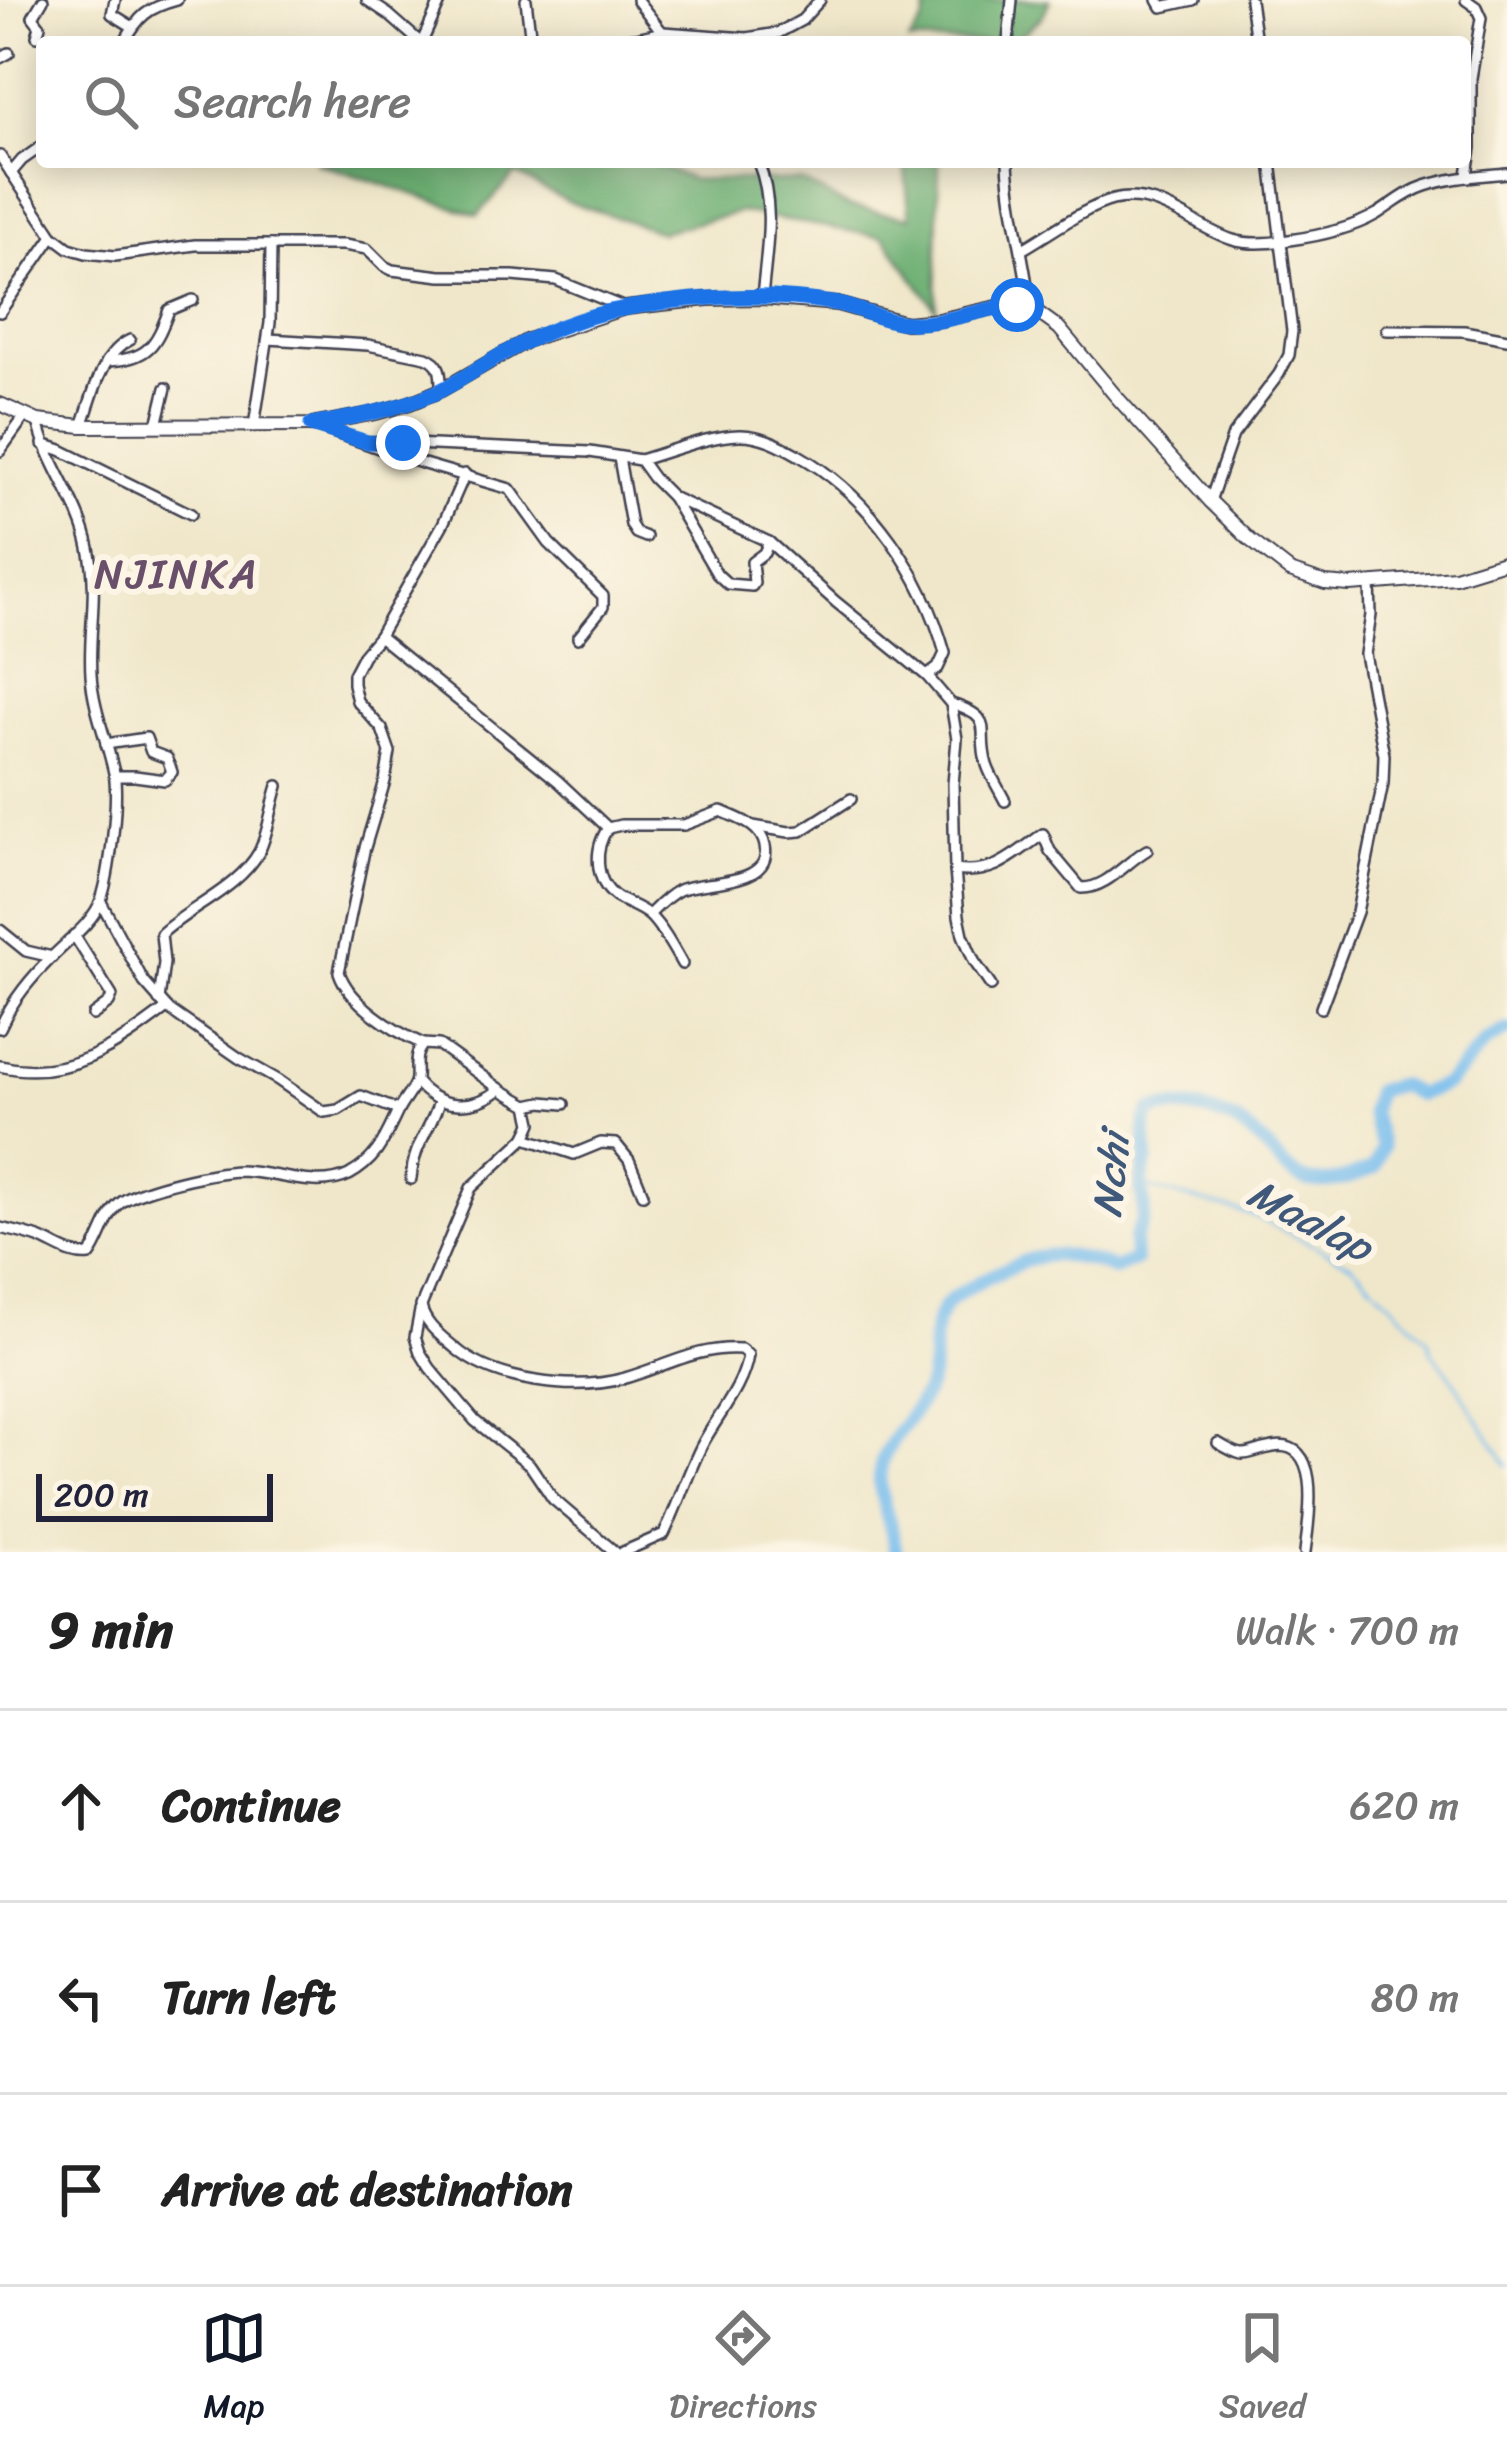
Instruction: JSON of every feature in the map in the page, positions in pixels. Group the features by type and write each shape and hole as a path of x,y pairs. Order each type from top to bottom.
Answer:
{"main road":[{"path":"0,404 31,418 82,426 311,425 391,410 441,390 528,340 625,308 762,298 837,304 906,323 997,307 1030,307 1059,328 1210,501 1290,571 1339,585 1470,574 1507,561"}],"street":[{"path":"37,36 40,26 33,14 43,0"},
{"path":"115,0 112,14 133,27"},
{"path":"128,36 139,17 177,0"},
{"path":"367,0 414,36"},
{"path":"424,36 441,0"},
{"path":"526,0 531,36"},
{"path":"637,0 665,36"},
{"path":"759,36 778,33 802,20 820,0"},
{"path":"1009,36 1012,0"},
{"path":"1158,0 1162,7 1193,0"},
{"path":"1250,0 1255,36"},
{"path":"1466,0 1481,18 1471,78 1471,148"},
{"path":"10,173 36,150"},
{"path":"0,156 53,236 86,253 115,256 179,246 359,247 383,266 404,272 556,280 625,308"},
{"path":"760,168 770,209 762,298"},
{"path":"1008,168 1030,307"},
{"path":"1210,501 1233,435 1270,390 1289,355 1292,331 1272,168"},
{"path":"1467,176 1468,168"},
{"path":"1023,250 1111,200 1166,205 1230,239 1281,242 1350,226 1408,192 1467,176 1507,173"},
{"path":"0,312 53,236"},
{"path":"254,426 271,308 271,245"},
{"path":"107,361 139,356 155,343 169,310 193,300"},
{"path":"1387,330 1464,331 1507,339"},
{"path":"268,339 368,345 435,360 441,390"},
{"path":"82,426 107,361 130,340"},
{"path":"157,425 166,388"},
{"path":"0,451 31,418 89,545 95,608 92,684 115,776 116,807 101,902 13,1002 0,1028"},
{"path":"311,425 509,489 549,543 603,596 603,608 578,638"},
{"path":"367,442 590,452 640,460 742,434 781,446 822,469 877,521 929,605 945,653 938,668 927,676"},
{"path":"43,444 191,514"},
{"path":"620,458 631,525 646,537"},
{"path":"640,460 672,496 717,574 728,584 752,586 752,562 769,542"},
{"path":"465,474 379,636 357,664 352,683 357,700 382,729 390,752 339,972 351,994 393,1030 423,1044 439,1045 528,1105 564,1104"},
{"path":"672,496 769,542 927,676 951,704 957,739 955,870 963,935 991,986"},
{"path":"1321,1008 1357,912 1383,783 1384,755 1365,654 1370,583"},
{"path":"379,636 558,781 608,828"},
{"path":"951,704 969,710 983,723 986,763 1005,801"},
{"path":"106,744 146,738 151,752 167,758 172,772 164,780 115,776"},
{"path":"0,1066 18,1070 49,1067 96,1056 123,1041 162,1004 161,934 215,896 251,863 259,852 278,786"},
{"path":"608,828 684,825 722,811 753,826 802,831 851,799"},
{"path":"649,915 687,887 755,871 766,854 753,826"},
{"path":"608,828 597,850 611,893 649,915 682,964"},
{"path":"955,870 990,869 1043,834 1050,851 1087,889 1147,850"},
{"path":"101,902 144,982 162,1004 239,1058 324,1112 338,1110 361,1096 398,1110"},
{"path":"0,930 26,951 52,957"},
{"path":"74,935 112,996 93,1015"},
{"path":"0,1228 71,1254 90,1255 116,1208 166,1186 239,1172 317,1180 349,1174 383,1144 416,1082 417,1051 423,1044"},
{"path":"416,1082 439,1102 475,1104 500,1089"},
{"path":"410,1179 416,1147 439,1102"},
{"path":"421,1310 433,1328 468,1358 497,1372 530,1379 606,1383 704,1351 737,1348 748,1355 730,1400 701,1446 664,1534 619,1552 553,1499 530,1465 476,1421 430,1368 415,1337 421,1310 471,1188 525,1138 532,1123 528,1105"},
{"path":"525,1138 574,1154 601,1143 616,1144 644,1194"},
{"path":"1218,1443 1246,1456 1284,1447 1305,1464 1311,1489 1305,1552"}],"green space":[{"path":"928,0 1050,0 1042,17 1020,36 913,36 924,21"},
{"path":"333,168 664,168 691,179 801,181 848,206 910,218 905,168 939,168 936,309 884,237 740,212 661,232 567,201 515,174 478,215"}],"waterway":[{"name":"Nchi","path":"896,1552 881,1493 882,1461 929,1385 935,1330 943,1309 970,1287 1034,1258 1070,1256 1114,1269 1135,1260 1134,1239 1143,1220 1141,1186 1150,1111 1189,1108 1215,1114 1240,1124 1300,1178 1342,1179 1374,1168 1382,1147 1371,1112 1376,1091 1400,1085 1418,1095 1447,1084 1486,1042 1507,1030"},
{"name":"Maalap","path":"1141,1186 1252,1215 1351,1264 1428,1339 1507,1465"}],"district":[{"name":"NJINKA","path":"177,574"}],"route":[{"path":"403,443 367,442 311,425 410,403 528,340 625,308 762,298 837,304 906,323 1017,305"}]}
